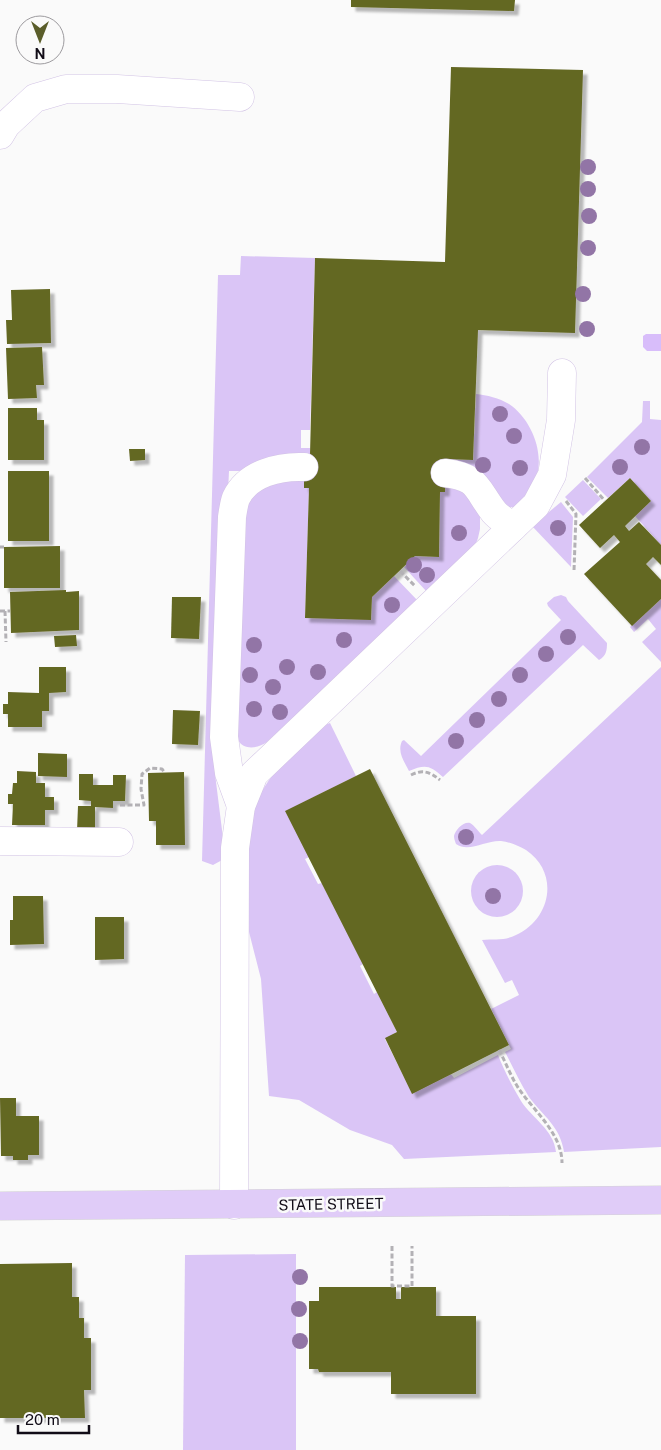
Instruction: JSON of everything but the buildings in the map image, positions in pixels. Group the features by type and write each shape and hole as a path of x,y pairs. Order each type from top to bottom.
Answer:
{"main road":[{"name":"STATE STREET","path":"0,1206 661,1200"}],"street":[{"path":"0,135 6,125 35,98 66,89 117,89 240,97"},
{"path":"234,1205 235,848 240,806 254,774 536,505 552,475 561,420 562,373"},
{"path":"240,806 229,773 224,737 232,517 237,497 253,478 286,466 304,467"},
{"path":"445,473 458,474 474,481 495,513 513,527"},
{"path":"0,841 119,842"}],"path":[{"path":"585,478 605,501"},
{"path":"564,499 576,514 574,570"},
{"path":"400,570 420,592"},
{"path":"0,611 10,611"},
{"path":"5,611 6,642"},
{"path":"120,805 144,805 141,789 142,774 150,768 162,769 165,773"},
{"path":"411,775 419,771 431,773 440,780"},
{"path":"499,1050 518,1086 553,1132 562,1153 562,1163"},
{"path":"392,1246 392,1286 412,1286 412,1246"}],"shaded area":[{"path":"241,256 315,258 310,430 301,430 301,448 310,448 310,454 241,471 229,471 215,774 224,859 213,865 202,861 218,275 240,275"},
{"path":"646,334 661,334 661,351 647,351 643,347 643,336"},
{"path":"476,394 493,397 509,404 523,417 534,435 539,455 537,475 526,496 517,507 505,507 446,465 446,459 473,460"},
{"path":"643,401 650,401 650,419 661,420 661,545 635,516 651,501 630,478 608,498 587,477 642,422"},
{"path":"304,475 304,488 309,488 305,618 371,619 372,597 394,576 418,601 267,742 260,746 248,747 238,740 235,730 234,712 242,510 260,484"},
{"path":"583,480 601,499 583,516 565,497"},
{"path":"445,482 456,483 480,510 480,529 475,546 427,592 404,567 415,556 439,557 440,492"},
{"path":"561,502 573,517 571,567 532,526"},
{"path":"561,595 566,597 607,643 605,655 599,660 583,645 443,777 427,767 419,767 409,771 400,749 402,741 404,740 421,756 561,620 547,603 554,597"},
{"path":"661,599 661,662 642,642 656,629 648,619 634,632 630,627"},
{"path":"661,667 661,1147 564,1152 555,1128 529,1097 505,1052 511,1049 491,1009 519,995 512,980 505,983 482,940 512,937 528,928 537,918 544,907 547,895 544,871 537,860 526,850 514,844 495,841 466,847 456,844 454,836 460,826 465,823 473,825 482,835"},
{"path":"330,723 356,776 286,811 309,857 305,859 318,884 322,883 363,964 360,966 374,994 377,992 397,1032 385,1039 412,1093 451,1074 454,1078 498,1055 521,1101 547,1131 556,1152 404,1159 392,1145 350,1130 299,1100 269,1096 261,979 248,928 249,842 255,808 260,794 269,780 276,771 325,725"},
{"path":"492,865 502,865 516,872 523,886 523,896 516,910 502,917 492,917 482,913 475,906 471,896 471,886 475,876 482,869"},
{"path":"296,1254 296,1450 183,1450 185,1255"}]}
